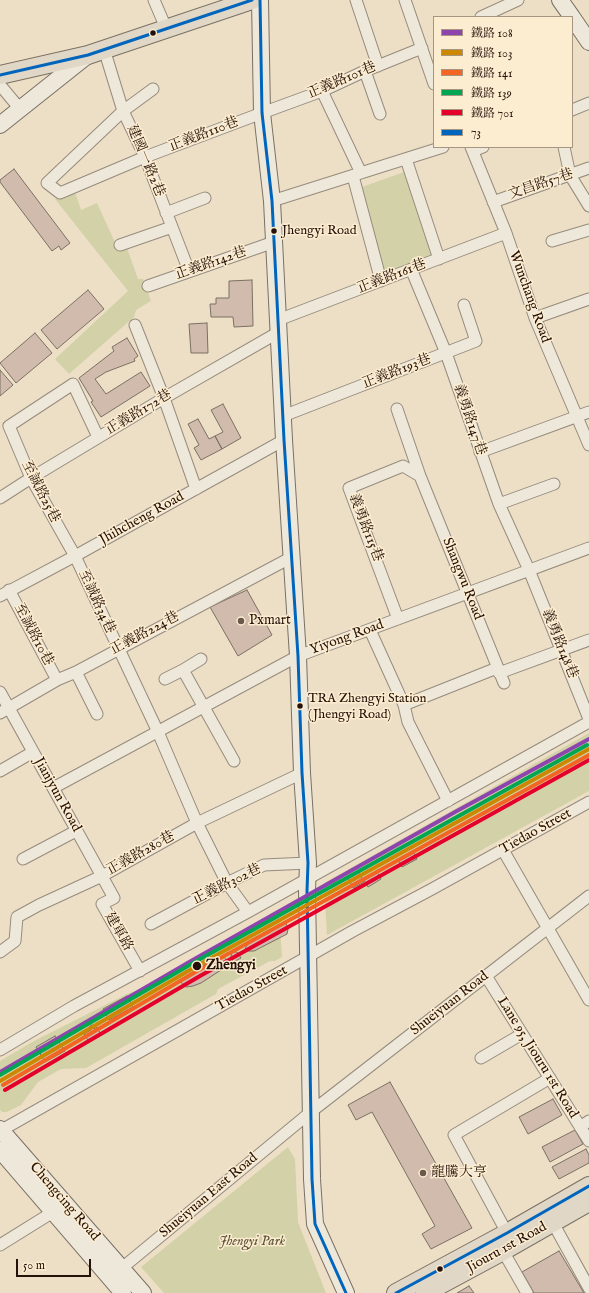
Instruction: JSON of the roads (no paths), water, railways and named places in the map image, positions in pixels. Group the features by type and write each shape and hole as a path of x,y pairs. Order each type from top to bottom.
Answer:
{"main road":[{"path":"0,75 96,52 252,0"},
{"name":"Jiouru 1st Road","path":"396,1293 507,1233 589,1186"},
{"name":"Jiouru 1st Road","path":"435,1290 589,1202"}],"street":[{"path":"154,0 166,28"},
{"path":"260,0 262,113 272,201 284,440 298,656 302,773 308,870 312,1179 315,1224 346,1293"},
{"path":"356,0 378,66"},
{"path":"406,0 433,81"},
{"path":"483,16 518,0"},
{"path":"560,0 571,16"},
{"path":"573,18 589,42"},
{"name":"正義路101巷","path":"262,113 322,91 365,71 422,48"},
{"path":"0,125 96,52"},
{"name":"建國一路2巷","path":"96,52 145,157 188,271"},
{"path":"365,71 380,114"},
{"path":"0,85 20,109"},
{"path":"123,111 153,89"},
{"path":"322,91 357,174 381,281"},
{"path":"573,110 589,103"},
{"name":"正義路110巷","path":"123,111 47,183 60,193 145,157 262,113"},
{"path":"272,201 440,148"},
{"name":"Wunchang Road","path":"476,148 493,202 506,233 535,318 589,445"},
{"path":"564,148 570,175 589,206"},
{"path":"406,159 438,259"},
{"name":"文昌路57巷","path":"493,202 589,168"},
{"path":"166,213 205,198"},
{"path":"120,244 172,227"},
{"path":"552,241 589,230"},
{"name":"正義路161巷","path":"279,326 381,281 506,233"},
{"name":"正義路142巷","path":"148,286 274,242"},
{"name":"義勇路147巷","path":"412,269 446,353 499,504 529,570"},
{"path":"535,318 589,299"},
{"name":"正義路193巷","path":"283,416 476,341 464,305"},
{"path":"136,326 164,398 196,489"},
{"name":"正義路172巷","path":"0,498 279,326"},
{"name":"至誠路25巷","path":"75,556 31,478 9,426 73,384 98,437"},
{"name":"Shangwu Road","path":"397,409 420,476 500,674"},
{"path":"480,452 589,412"},
{"name":"Jhihcheng Road","path":"5,593 75,556 284,440"},
{"name":"義勇路115巷","path":"398,619 349,488 403,466 420,476"},
{"path":"499,504 554,484"},
{"name":"Yiyong Road","path":"53,788 298,656 589,548"},
{"name":"至誠路34巷","path":"75,556 158,732 197,823 227,883 248,912"},
{"name":"正義路224巷","path":"4,710 57,680 76,672 292,557"},
{"name":"義勇路148巷","path":"529,570 589,719"},
{"name":"至誠路10巷","path":"5,593 57,680"},
{"path":"370,630 404,705 408,722 448,801"},
{"path":"404,705 500,674 589,640"},
{"path":"165,679 202,659"},
{"path":"183,670 234,761"},
{"path":"76,672 97,714"},
{"name":"Jianjyun Road","path":"0,692 4,710 33,752 114,898 102,904 140,971"},
{"path":"0,1050 74,1006 248,912 308,870 448,801 589,722"},
{"path":"0,771 33,752"},
{"name":"正義路280巷","path":"0,952 15,941 17,917 102,876 197,823 302,773"},
{"name":"Tiedao Street","path":"0,1130 353,931 589,802"},
{"path":"24,859 76,831"},
{"path":"503,850 589,1000"},
{"name":"正義路302巷","path":"151,924 227,883 264,866 308,870"},
{"name":"Shueiyuan Road","path":"312,1111 589,896"},
{"name":"Lane 95, Jiouru 1st Road","path":"486,976 550,1078 585,1124 589,1141"},
{"path":"481,1058 522,1034"},
{"path":"527,1293 504,1251 507,1233 454,1135 550,1078"},
{"name":"Shueiyuan East Road","path":"122,1268 312,1111"},
{"name":"Chengcing Road","path":"0,1130 143,1293"},
{"name":"Chengcing Road","path":"0,1150 123,1293"},
{"path":"0,1245 53,1212"},
{"path":"553,1223 589,1288"},
{"path":"102,1268 122,1268"}],"rail line":[{"name":"108","path":"0,1072 191,961 455,812 589,739"},
{"name":"139","path":"0,1075 193,963 587,745"},
{"name":"103","path":"0,1081 195,967 589,749"},
{"name":"141","path":"3,1085 197,971 589,755"},
{"name":"701","path":"5,1090 200,976 589,760"}],"place":[{"name":"Jhengyi Road","path":"274,231"},
{"name":"Pxmart","path":"241,621"},
{"name":"TRA Zhengyi Station (Jhengyi Road)","path":"300,706"},
{"name":"Zhengyi","path":"197,966"},
{"name":"龍騰大亨","path":"423,1173"}],"park label":[{"name":"Jhengyi Park","path":"252,1242"}]}
